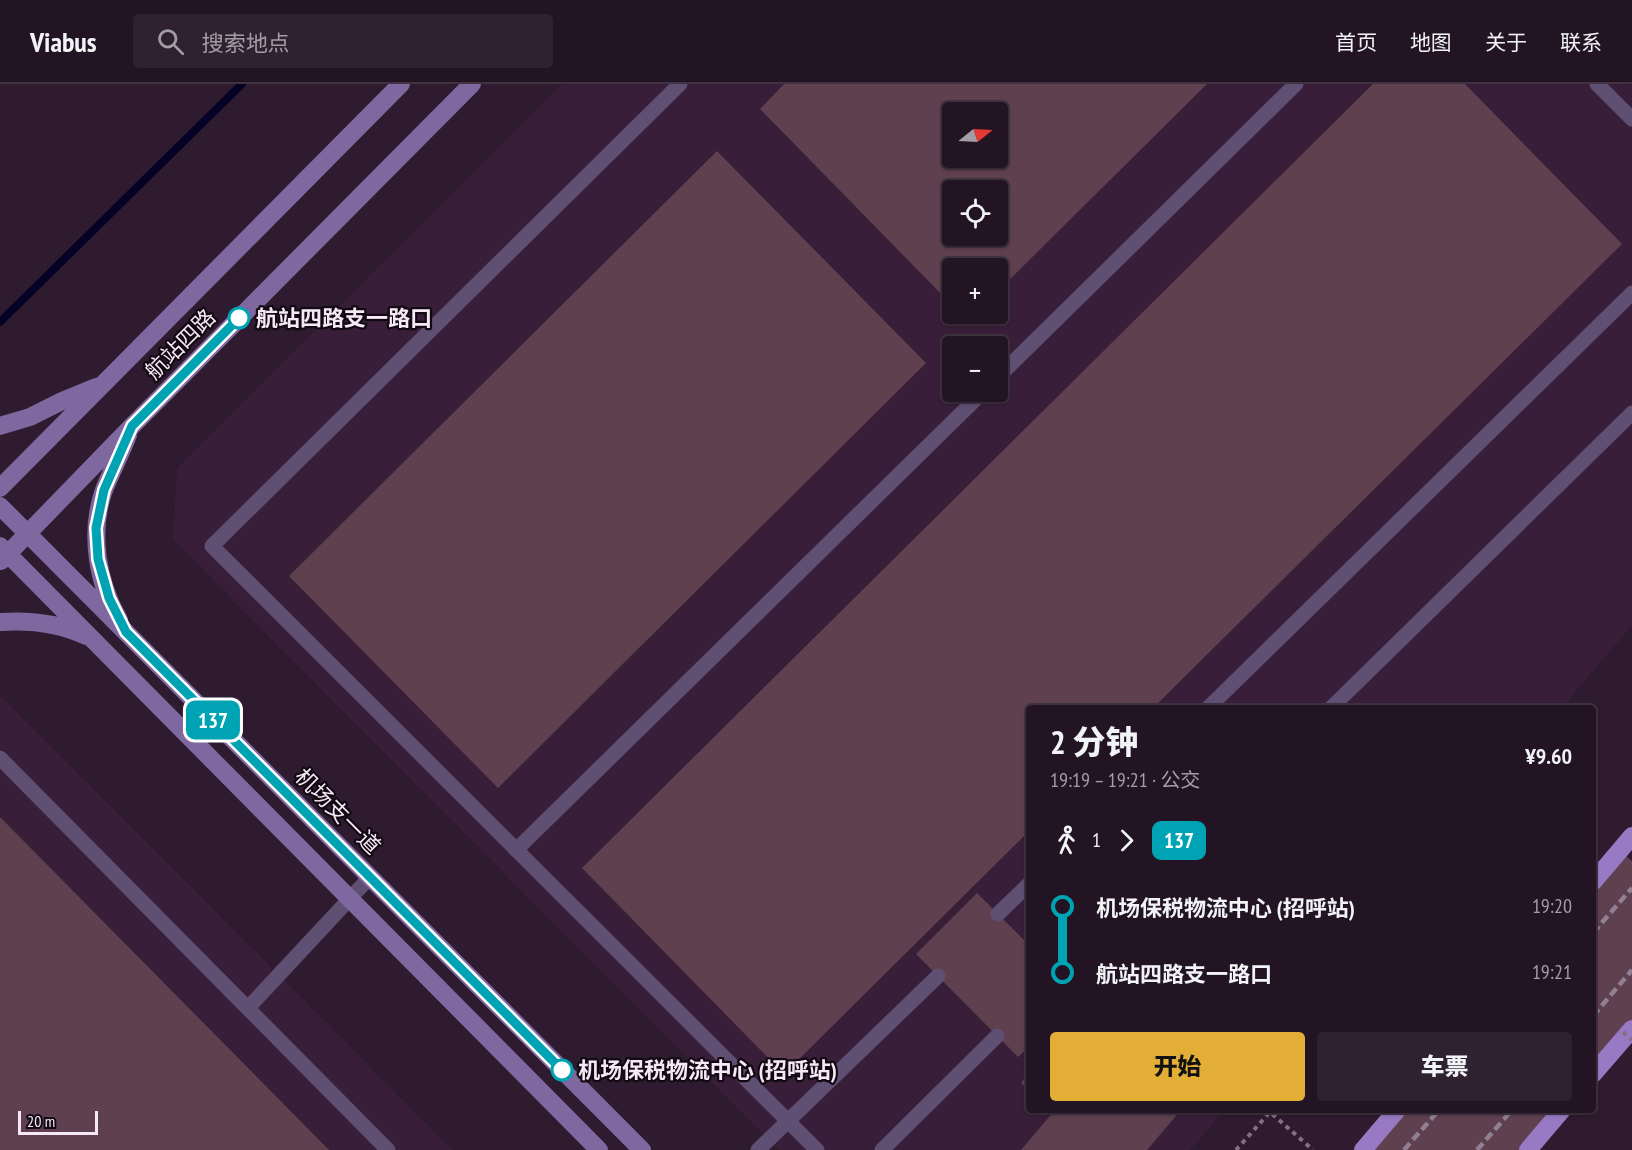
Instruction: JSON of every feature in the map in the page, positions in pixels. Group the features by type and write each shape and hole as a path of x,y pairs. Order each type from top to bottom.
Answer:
{"main road":[{"path":"1596,878 1632,836"},
{"path":"1596,1070 1628,1031"},
{"path":"1363,1150 1394,1113"},
{"path":"1528,1150 1559,1113"}],"street":[{"name":"航站四路","path":"0,488 401,84"},
{"name":"航站四路","path":"3,554 28,534 132,426 472,84"},
{"path":"0,426 30,417 104,384"},
{"path":"126,632 117,616 103,579 98,559 96,528 104,490 132,426"},
{"name":"机场支一道","path":"0,506 642,1150"},
{"path":"3,554 93,639 599,1150"},
{"path":"0,622 44,623 61,626 93,639"}],"lane":[{"path":"680,84 212,546 817,1150"},
{"path":"1008,367 1296,84"},
{"path":"1597,84 1632,119"},
{"path":"1211,705 1632,292"},
{"path":"516,850 973,402"},
{"path":"1335,705 1632,413"},
{"path":"0,758 388,1150"},
{"path":"248,1008 370,878"},
{"path":"998,914 1026,887"},
{"path":"759,1150 938,976"},
{"path":"882,1150 998,1036"}],"path":[{"path":"1628,1031 1632,1040"},
{"path":"1236,1150 1269,1113"},
{"path":"1271,1113 1313,1150"}],"shaded area":[{"path":"562,84 1630,84 1632,86 1632,625 1565,705 1026,705 1026,1113 1221,1113 1190,1150 779,1150 173,540 177,468"},
{"path":"0,695 453,1150 0,1150"}],"building":[{"path":"784,84 1207,84 1008,281 1008,258 942,258 942,295 760,109"},
{"path":"1373,84 1465,84 1622,244 1156,705 1026,705 1026,834 784,1074 582,868"},
{"path":"717,151 926,363 498,788 289,576"},
{"path":"0,817 329,1150 0,1150"},
{"path":"1625,855 1632,861 1632,1022 1596,1064 1596,889"},
{"path":"977,893 1026,942 1026,1050 1018,1057 916,954"},
{"path":"1026,1077 1026,1087 1021,1083"},
{"path":"1052,1113 1178,1113 1147,1150 1021,1150"},
{"path":"1401,1113 1553,1113 1521,1150 1370,1150"}],"waterway":[{"path":"0,322 242,84"}],"railway":[{"path":"1596,930 1632,888"},
{"path":"1596,1012 1632,970"},
{"path":"1404,1150 1436,1113"},
{"path":"1477,1150 1509,1113"}],"bus line":[{"name":"137","path":"239,318 132,426 104,490 96,528 98,559 109,598 126,632 562,1070"}],"place":[{"name":"航站四路支一路口","path":"239,318"},
{"name":"机场保税物流中心 (招呼站)","path":"562,1070"}]}
